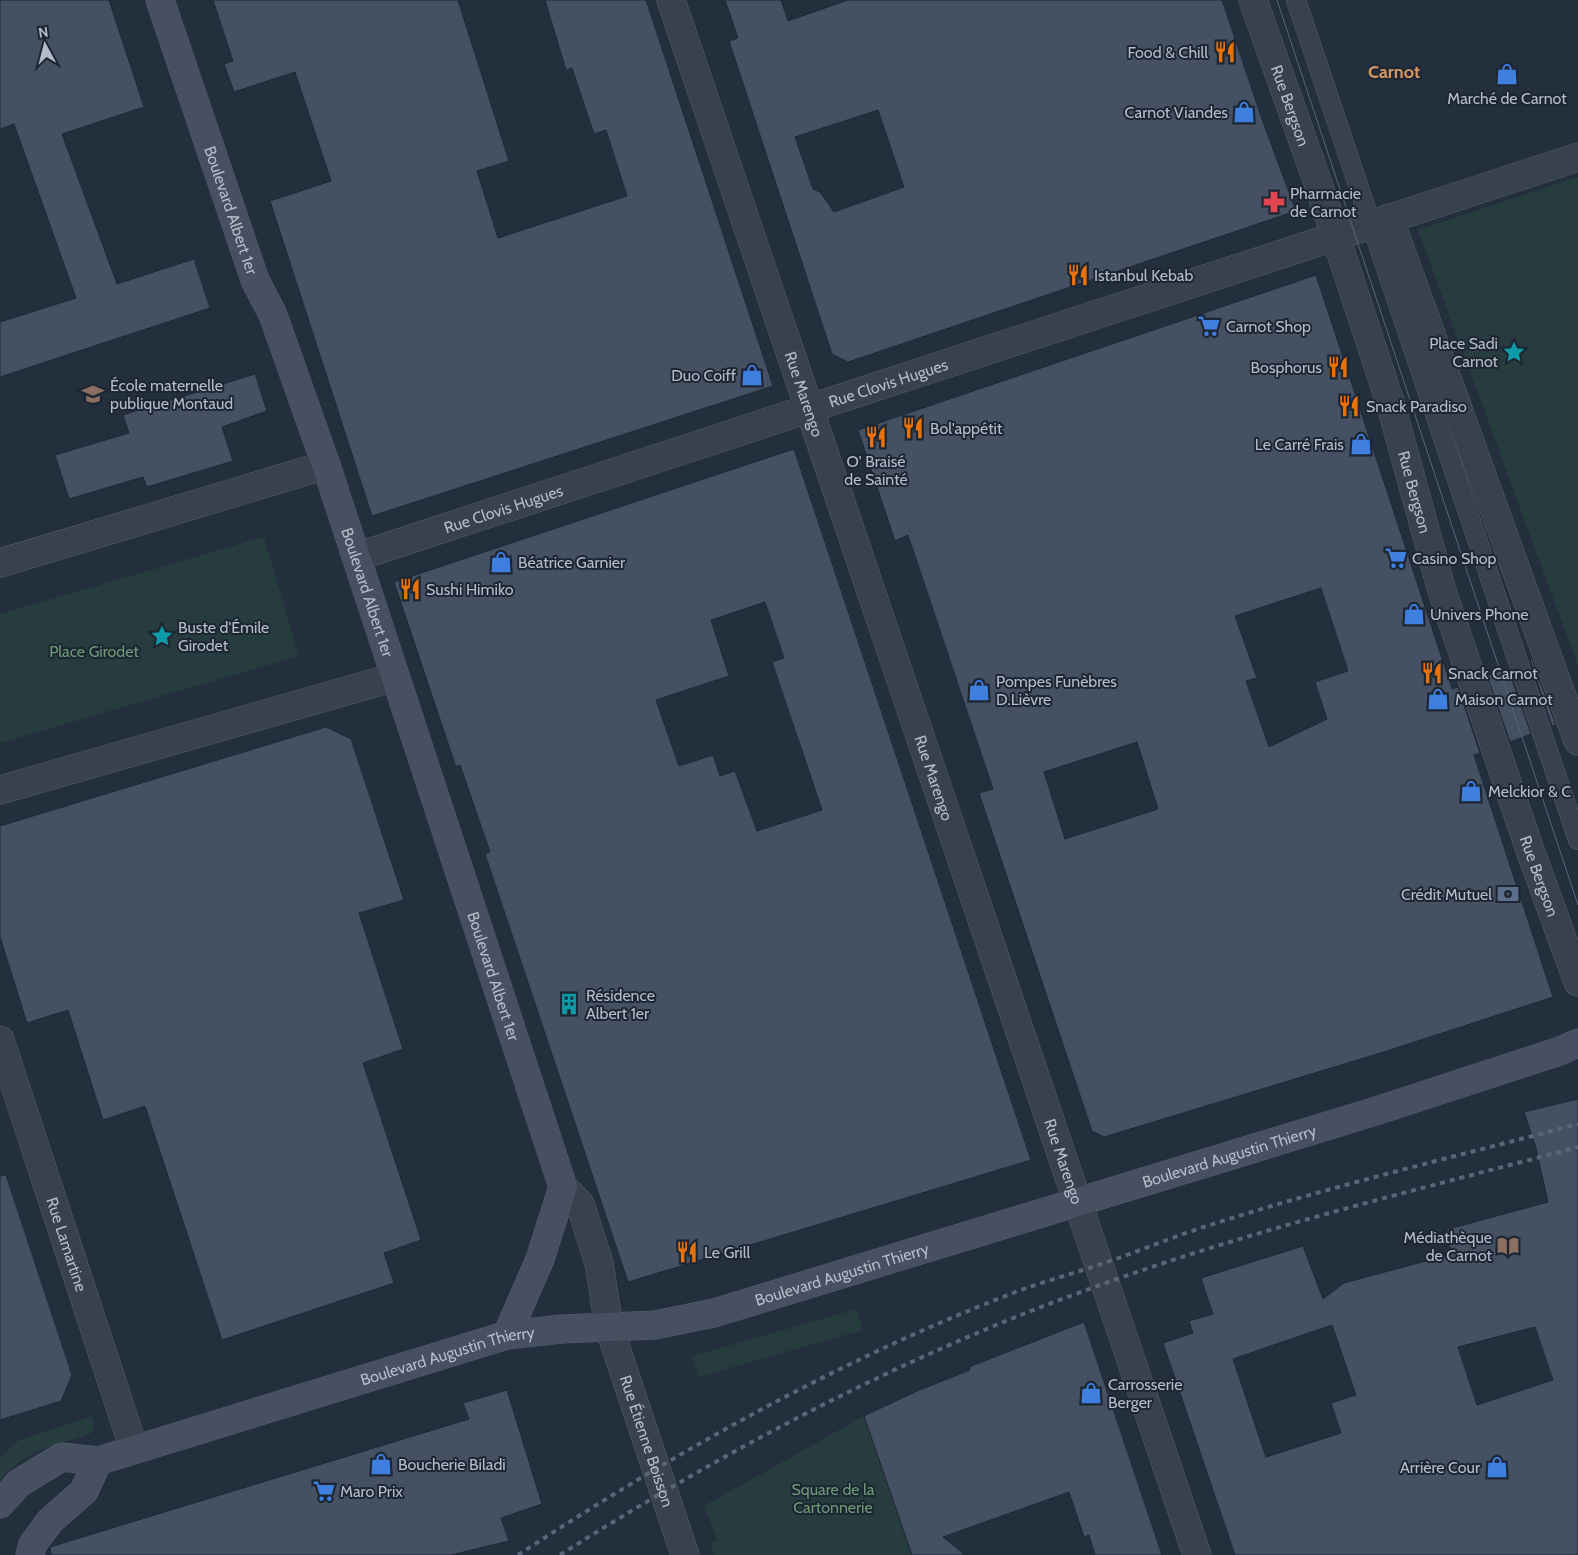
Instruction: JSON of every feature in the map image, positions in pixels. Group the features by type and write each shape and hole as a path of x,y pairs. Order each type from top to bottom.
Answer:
{"main road":[{"name":"Boulevard Albert 1er","path":"160,0 255,280 273,315 326,465 564,1187"},
{"name":"Boulevard Augustin Thierry","path":"0,1504 19,1483 62,1458 98,1462 134,1449 507,1335 562,1329 655,1325 714,1313 1376,1111 1560,1051 1578,1043"},
{"path":"507,1335 540,1259 564,1187"},
{"path":"30,1555 33,1544 50,1521 84,1491 98,1462"}],"street":[{"name":"Rue Marengo","path":"671,0 1197,1555"},
{"name":"Rue Bergson","path":"1253,0 1320,189 1390,402 1442,591 1530,850 1578,982"},
{"path":"1334,236 1578,157"},
{"path":"1380,221 1578,741"},
{"name":"Rue Clovis Hugues","path":"356,557 1334,236"},
{"path":"0,562 326,465"},
{"path":"0,790 395,677"},
{"name":"Rue Lamartine","path":"0,1040 134,1449"},
{"name":"Boulevard Albert 1er","path":"564,1187 580,1204 599,1262 610,1327"},
{"name":"Rue Étienne Boisson","path":"610,1327 685,1555"}],"lane":[{"path":"1296,0 1380,221 1578,840"}],"green space":[{"path":"1578,177 1578,666 1418,230"},
{"name":"Place Girodet","path":"264,537 299,656 0,743 0,614"},
{"path":"857,1309 863,1330 698,1377 692,1356"},
{"path":"93,1416 94,1429 89,1434 30,1455 10,1470 0,1481 0,1457 19,1440"},
{"name":"Square de la Cartonnerie","path":"864,1416 912,1555 714,1555 710,1543 717,1540 704,1506"}],"building":[{"path":"0,0 109,0 144,107 62,134 117,284 194,259 210,308 0,377 0,322 76,298 14,124 0,129"},
{"path":"213,0 458,0 509,161 477,171 498,238 627,196 606,130 594,134 572,68 566,70 545,0 646,0 773,386 372,516 270,201 331,181 295,72 234,92 224,64 233,61"},
{"path":"725,0 781,0 788,21 848,0 1222,0 1263,122 1296,211 848,362 832,354 729,41 738,38","holes":["878,110 904,187 834,212 820,192 813,189 795,137"]},
{"path":"1316,275 1452,689 1458,687 1480,753 1474,755 1553,997 1387,1051 1104,1137 1092,1131 979,793 993,789 908,535 895,541 858,430","holes":["1321,588 1348,671 1315,682 1327,719 1269,747 1246,681 1257,678 1235,616","1137,742 1158,809 1065,839 1044,772"]},
{"path":"255,374 267,411 222,427 233,461 147,487 143,477 69,499 55,455 129,433 123,415"},
{"path":"794,449 1031,1160 628,1282 485,854 490,852 460,765 456,767 394,582","holes":["765,602 784,658 772,662 822,810 757,831 735,771 720,776 713,755 679,766 656,700 729,676 711,620"]},
{"path":"1532,659 1556,725 1552,726 1530,660"},
{"path":"1508,668 1531,734 1510,742 1487,676"},
{"path":"326,727 351,739 404,900 359,913 403,1049 363,1063 421,1240 384,1253 394,1283 222,1340 145,1106 103,1120 68,1010 27,1023 0,937 0,826"},
{"path":"1578,1099 1578,1555 1235,1555 1163,1343 1193,1333 1189,1321 1213,1314 1201,1278 1303,1246 1323,1299 1344,1283 1452,1254 1445,1230 1548,1202 1536,1148 1524,1112","holes":["1332,1325 1356,1395 1331,1403 1341,1433 1266,1457 1233,1359","1535,1327 1553,1380 1477,1405 1458,1347"]},
{"path":"6,1175 72,1375 61,1401 0,1420 0,1176"},
{"path":"1084,1322 1162,1555 1095,1555 1089,1535 1084,1537 1069,1492 943,1537 965,1555 912,1555 864,1416 917,1391 970,1370 969,1367"},
{"path":"507,1390 542,1504 501,1518 509,1541 451,1555 51,1555 50,1547 469,1419 463,1403"}],"tram line":[{"path":"1277,0 1578,905"}],"railway":[{"path":"518,1555 637,1480 697,1445 821,1378 948,1319 1025,1289 1250,1212 1578,1124"},
{"path":"560,1555 694,1474 762,1437 832,1400 974,1334 1120,1278 1233,1241 1348,1208 1578,1147"}],"place":[{"name":"Food & Chill","path":"1225,52"},
{"name":"Marché de Carnot","path":"1507,74"},
{"name":"Carnot Viandes","path":"1244,112"},
{"name":"Pharmacie de Carnot","path":"1274,202"},
{"name":"Istanbul Kebab","path":"1078,275"},
{"name":"Carnot Shop","path":"1209,326"},
{"name":"Place Sadi Carnot","path":"1514,352"},
{"name":"Bosphorus","path":"1338,367"},
{"name":"Duo Coiff","path":"752,375"},
{"name":"École maternelle publique Montaud","path":"93,394"},
{"name":"Snack Paradiso","path":"1349,406"},
{"name":"Bol'appétit","path":"913,428"},
{"name":"O' Braisé de Sainté","path":"876,437"},
{"name":"Le Carré Frais","path":"1361,444"},
{"name":"Casino Shop","path":"1396,558"},
{"name":"Béatrice Garnier","path":"501,562"},
{"name":"Sushi Himiko","path":"410,589"},
{"name":"Univers Phone","path":"1414,614"},
{"name":"Buste d'Émile Girodet","path":"162,636"},
{"name":"Snack Carnot","path":"1432,673"},
{"name":"Pompes Funèbres D.Lièvre","path":"979,690"},
{"name":"Maison Carnot","path":"1438,699"},
{"name":"Melckior & C","path":"1471,791"},
{"name":"Crédit Mutuel","path":"1508,894"},
{"name":"Résidence Albert 1er","path":"569,1004"},
{"name":"Médiathèque de Carnot","path":"1508,1246"},
{"name":"Le Grill","path":"687,1252"},
{"name":"Carrosserie Berger","path":"1091,1393"},
{"name":"Boucherie Biladi","path":"381,1464"},
{"name":"Arrière Cour","path":"1497,1467"},
{"name":"Maro Prix","path":"324,1491"}],"district":[{"name":"Carnot","path":"1394,72"}]}
